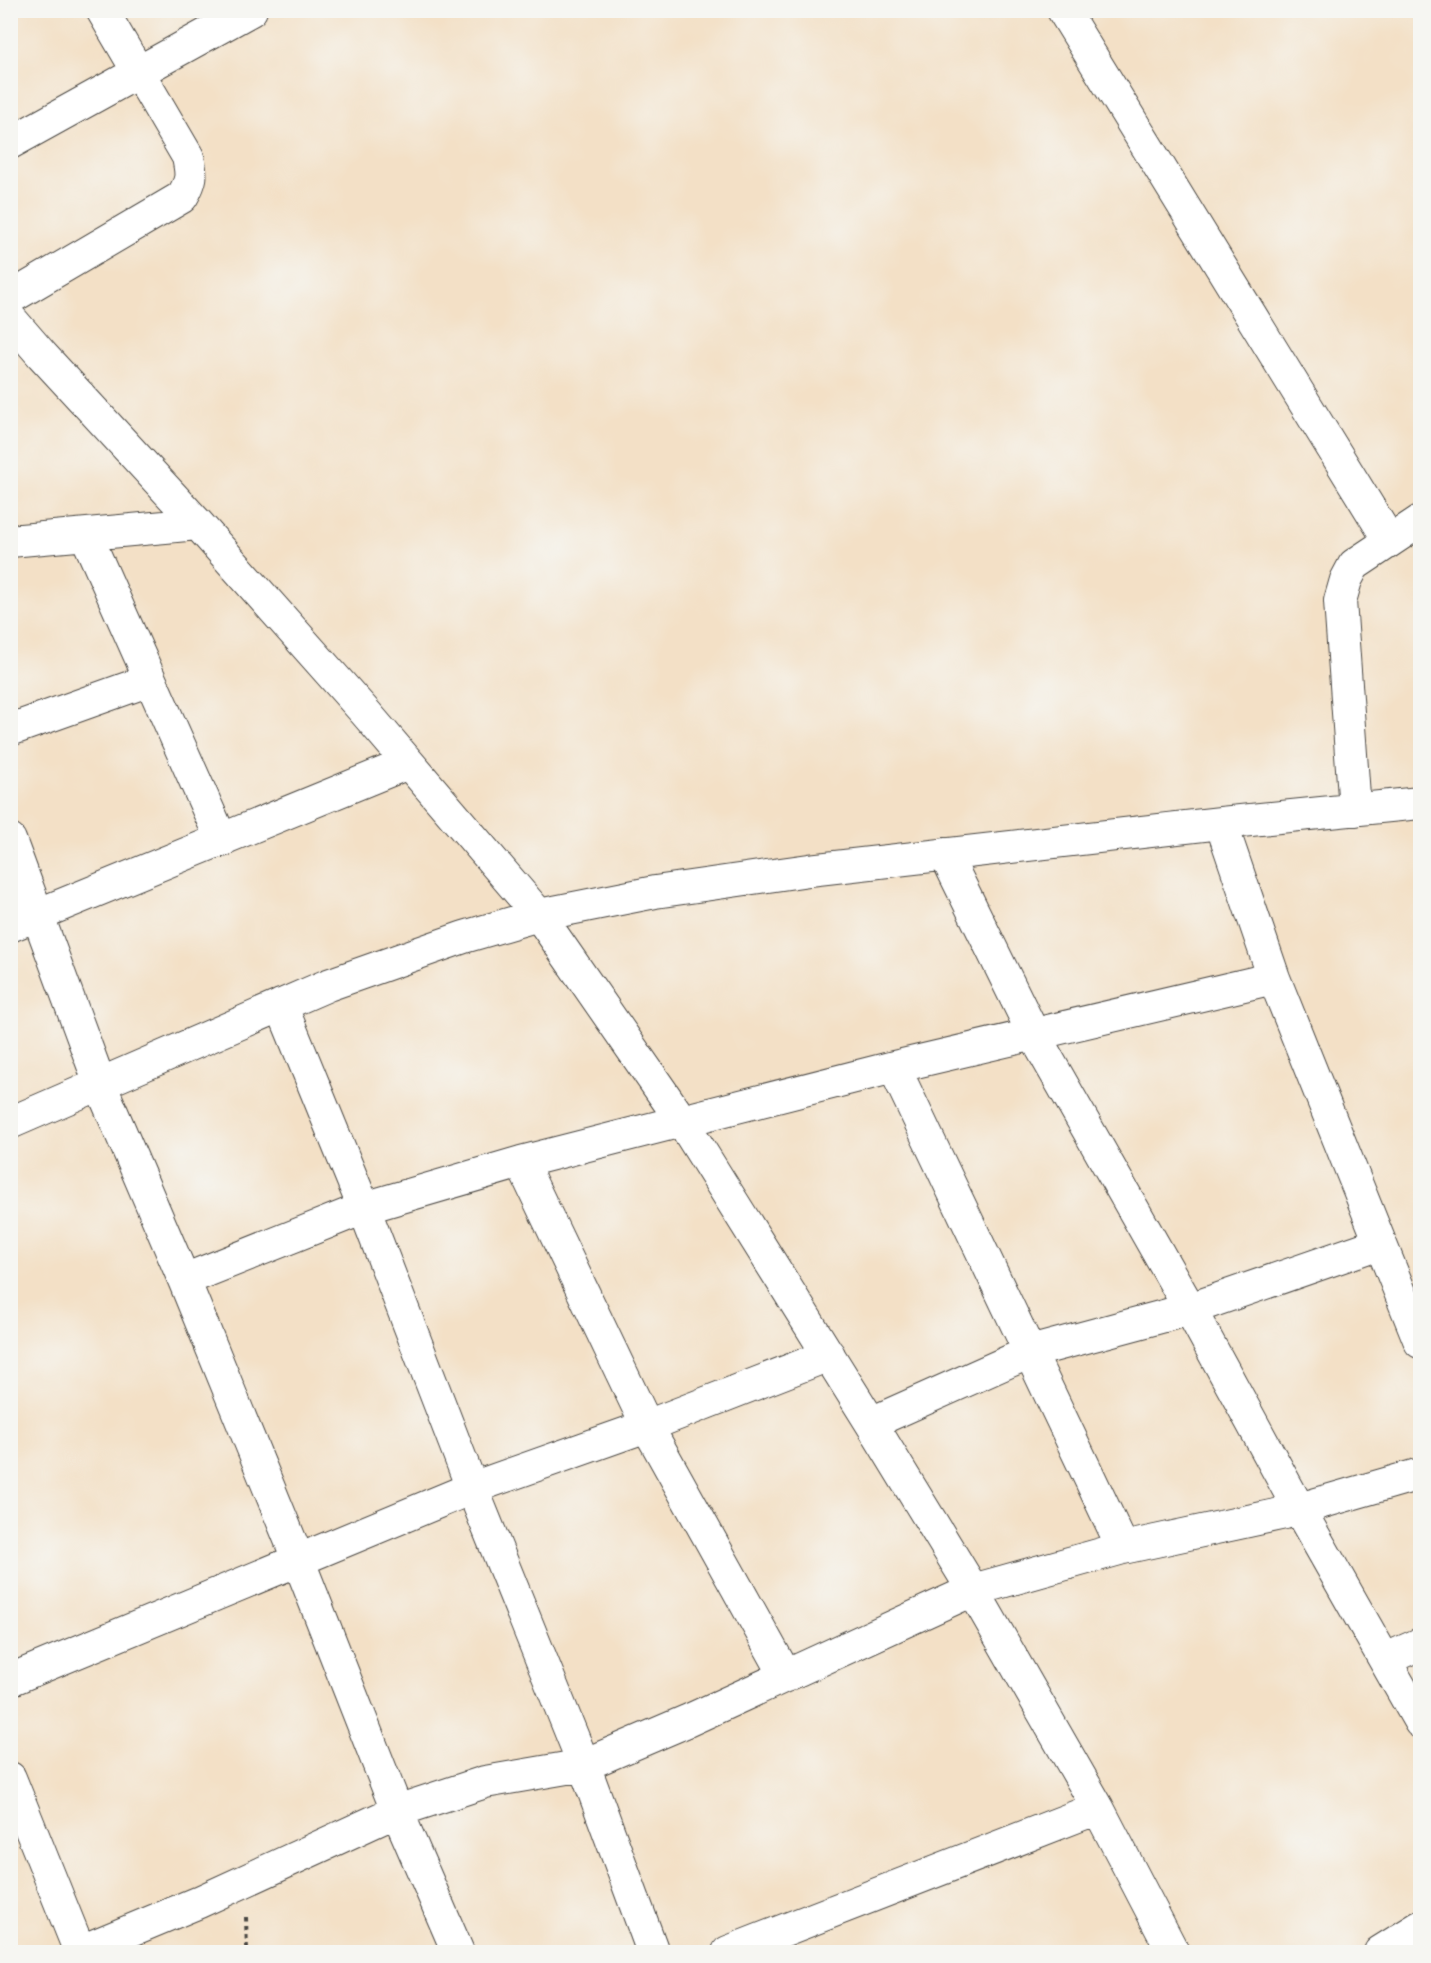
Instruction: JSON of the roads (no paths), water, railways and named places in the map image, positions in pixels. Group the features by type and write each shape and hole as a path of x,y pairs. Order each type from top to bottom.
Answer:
{"street":[{"path":"10,298 182,197 190,184 192,173 188,157 102,10"},
{"path":"10,143 251,10"},
{"path":"1064,10 1389,540"},
{"path":"10,318 365,712 539,915 682,1121 871,1423 973,1590 1098,1808 1173,1953"},
{"path":"1355,810 1340,601 1346,580 1354,565 1420,521"},
{"path":"10,541 198,524"},
{"path":"86,535 222,841"},
{"path":"10,730 150,680"},
{"path":"24,921 408,763"},
{"path":"10,1123 281,1005 399,959 539,915 655,892 809,870 1221,823 1420,804"},
{"path":"1221,823 1274,978 1420,1342"},
{"path":"10,840 24,921 100,1084 184,1280 298,1559 397,1811 458,1953"},
{"path":"945,854 1033,1033 1420,1722"},
{"path":"184,1280 364,1208 521,1162 1033,1033 1274,978"},
{"path":"281,1005 364,1208 472,1488 584,1766 653,1953"},
{"path":"894,1067 1124,1548"},
{"path":"521,1162 647,1426 786,1676"},
{"path":"871,1423 1030,1352 1190,1310 1380,1244"},
{"path":"10,1680 472,1488 647,1426 828,1355"},
{"path":"10,1778 80,1952 199,1902 397,1811 485,1782 584,1766 973,1590 1124,1548 1299,1509 1420,1474"},
{"path":"1386,1659 1420,1644"},
{"path":"728,1953 1098,1808"},
{"path":"1380,1953 1420,1927"}]}
